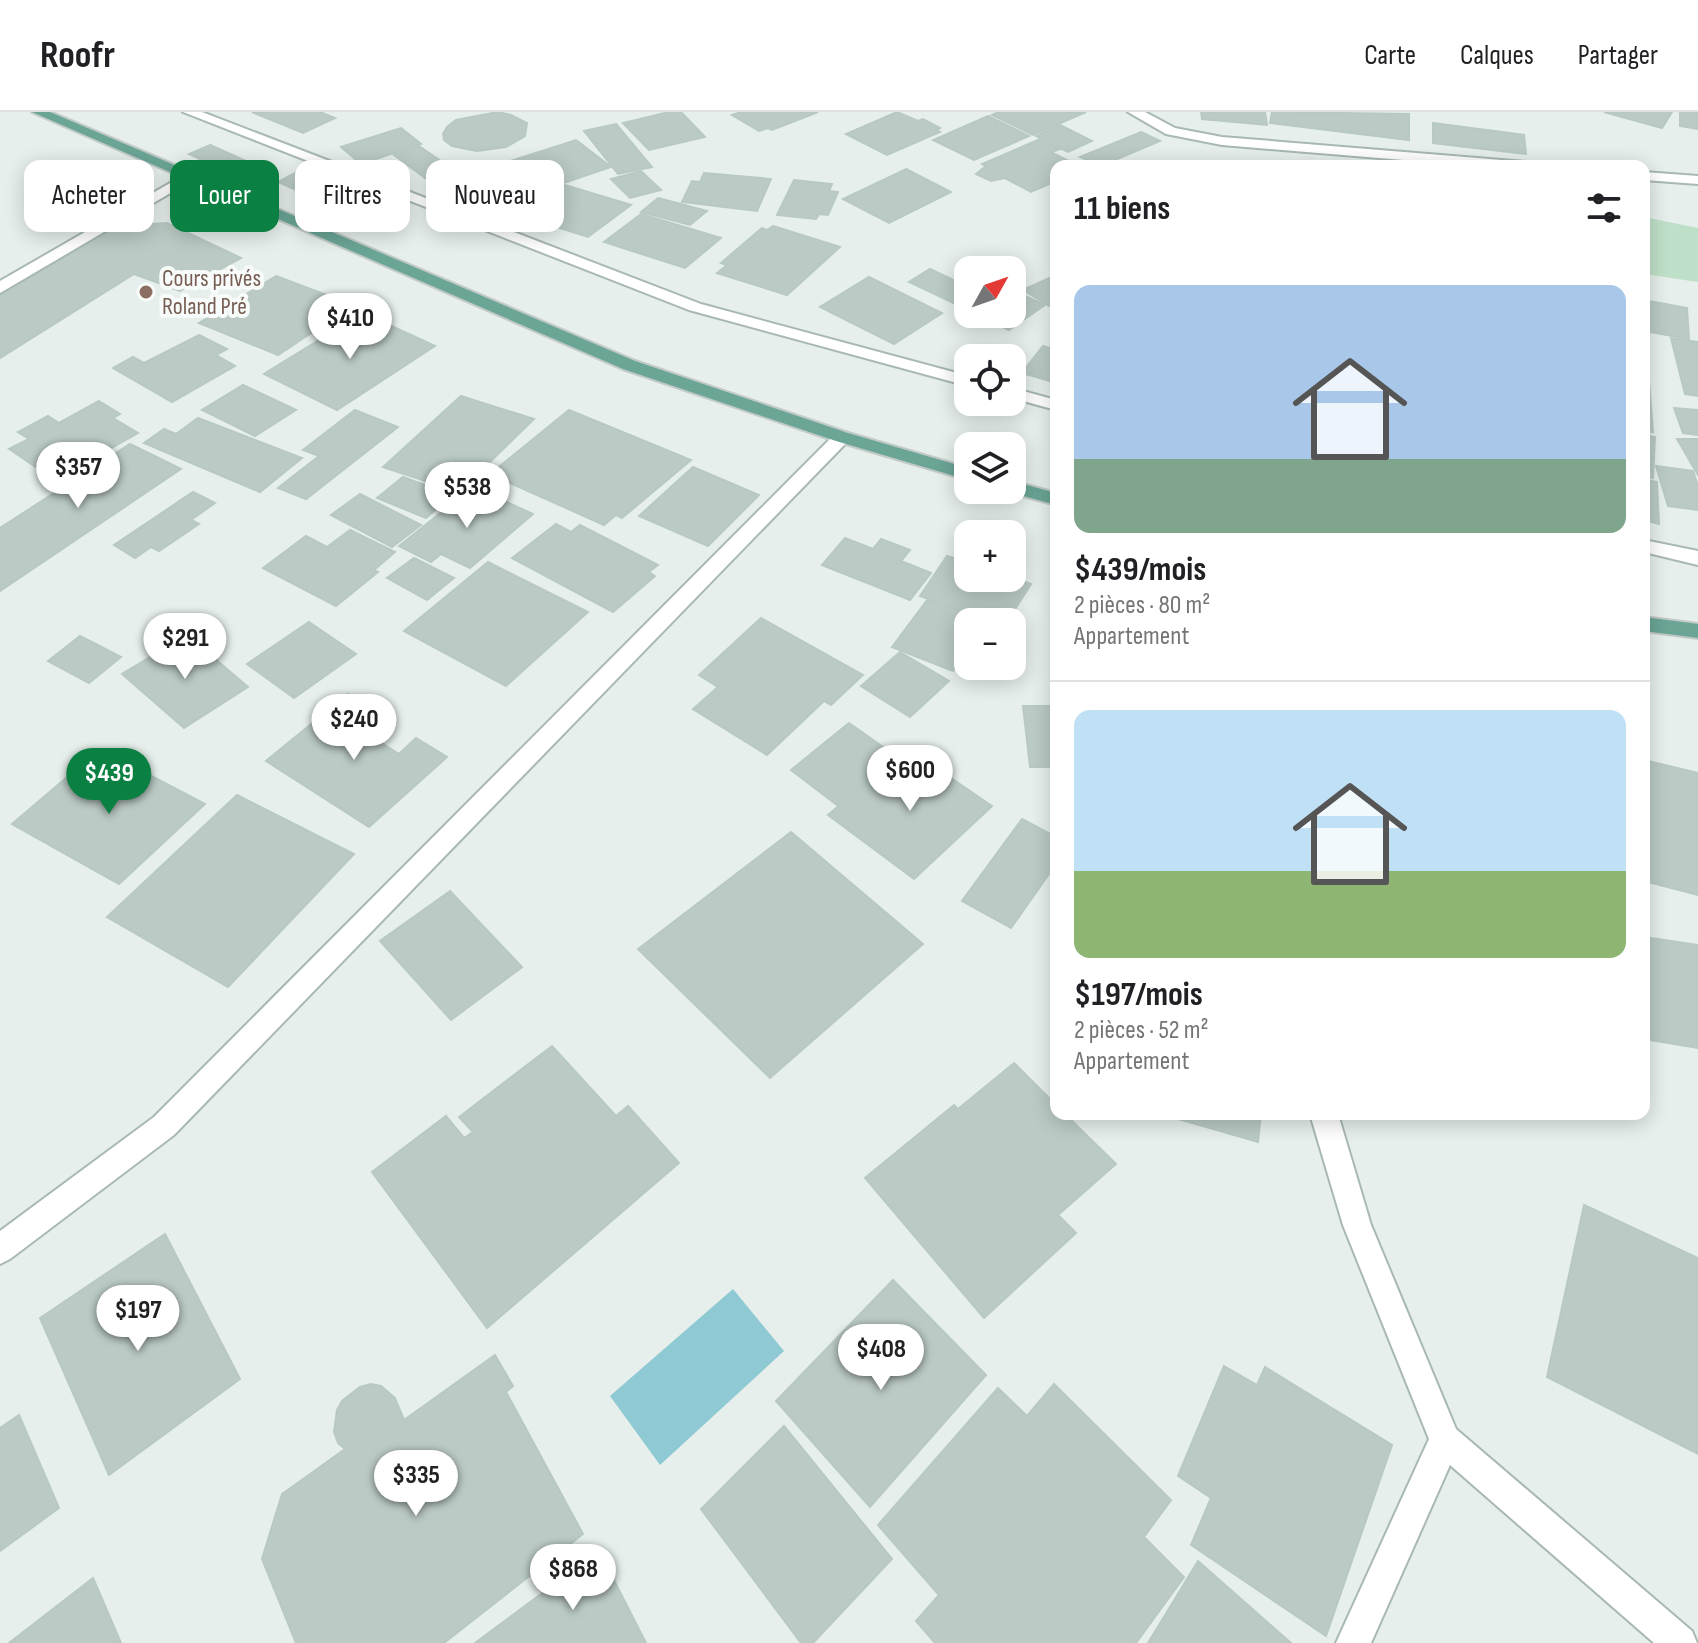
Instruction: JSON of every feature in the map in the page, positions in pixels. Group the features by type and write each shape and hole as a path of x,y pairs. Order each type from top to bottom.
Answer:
{"main road":[{"path":"39,112 170,166"},
{"path":"279,213 629,365 842,437 954,470"},
{"path":"1026,491 1050,497"},
{"path":"1650,625 1698,631"}],"street":[{"path":"190,112 695,307 954,377"},
{"path":"1135,112 1171,131 1222,141 1454,160"},
{"path":"1650,176 1698,180"},
{"path":"0,288 170,187"},
{"path":"1026,397 1050,403"},
{"path":"0,1249 164,1126 842,437"},
{"path":"1650,547 1698,558"},
{"path":"1326,1120 1357,1225 1445,1440 1680,1643"},
{"path":"1353,1643 1445,1440"}],"green space":[{"path":"1650,218 1698,228 1698,282 1650,275"}],"water":[{"path":"733,1289 784,1351 660,1465 610,1396"}],"building":[{"path":"252,112 320,112 335,118 303,133"},
{"path":"498,112 527,123 525,136 506,147 477,151 452,146 444,140 447,127 456,120"},
{"path":"681,112 705,137 649,150 623,123"},
{"path":"741,112 818,112 772,130 759,131 732,115"},
{"path":"897,112 918,121 923,119 940,128 936,130 940,132 887,155 846,134"},
{"path":"998,112 1086,112 1033,135 992,115"},
{"path":"1201,112 1265,112 1267,125 1202,119"},
{"path":"1272,112 1409,114 1409,140 1270,123"},
{"path":"1604,112 1672,112 1662,128"},
{"path":"1680,112 1698,112 1698,129 1680,126"},
{"path":"988,116 1029,136 974,160 933,140"},
{"path":"1433,123 1524,135 1526,154 1433,143"},
{"path":"616,124 652,167 618,174 584,131"},
{"path":"1060,125 1092,141 1068,152 1036,136"},
{"path":"401,128 421,144 373,160 356,160 341,147"},
{"path":"1141,132 1160,141 1115,160 1080,157"},
{"path":"1040,139 1060,149 1051,152 1066,160 1050,160 1050,184 1031,192 1005,178 991,181 976,174 986,166 982,164"},
{"path":"576,140 611,167 564,183 564,160 513,160"},
{"path":"210,145 244,160 202,160 189,154"},
{"path":"419,146 439,160 426,160 426,179 410,167 410,160 401,160 394,155"},
{"path":"906,169 951,192 889,223 843,199"},
{"path":"641,171 661,190 630,198 611,179"},
{"path":"295,173 295,190 279,181"},
{"path":"704,173 771,179 757,211 682,202 692,181 700,182"},
{"path":"794,180 832,184 829,191 838,192 828,215 819,214 816,219 777,215"},
{"path":"564,186 631,205 588,237 564,229"},
{"path":"658,198 707,211 690,225 641,212"},
{"path":"641,214 721,238 685,268 604,242"},
{"path":"167,223 170,232 186,232 241,258 180,291 134,274 0,358 0,295 107,232 154,232 154,224"},
{"path":"773,226 840,247 787,295 717,273 727,265 721,263 762,228 767,230"},
{"path":"930,269 954,280 954,303 909,282"},
{"path":"276,276 353,305 278,355 199,323"},
{"path":"869,277 942,313 894,344 820,307"},
{"path":"1050,278 1049,306 1026,292 1026,289"},
{"path":"1026,296 1045,305 1026,318"},
{"path":"1650,301 1687,308 1689,339 1650,332"},
{"path":"363,313 435,346 337,410 264,374"},
{"path":"199,335 227,349 216,355 235,366 172,402 113,368 133,357 144,363"},
{"path":"1671,338 1698,342 1698,396 1685,394"},
{"path":"1043,346 1050,348 1050,381 1026,374 1026,368"},
{"path":"243,385 296,410 255,436 202,410"},
{"path":"1650,394 1653,432 1650,432"},
{"path":"461,396 534,419 459,492 383,467"},
{"path":"99,401 120,414 113,418 138,433 55,480 9,449 29,439 18,432 48,416 59,423"},
{"path":"1674,408 1698,410 1698,435 1683,433"},
{"path":"355,410 398,427 306,499 278,488 319,456 303,450"},
{"path":"569,410 691,460 622,518 616,515 604,525 490,474"},
{"path":"198,418 302,458 260,492 144,443 164,429 176,434"},
{"path":"1650,436 1655,437 1653,478 1650,477"},
{"path":"1677,439 1698,439 1698,475"},
{"path":"130,444 181,469 0,591 0,528"},
{"path":"1656,466 1693,471 1698,486 1698,510 1668,506"},
{"path":"693,467 759,495 708,546 639,516"},
{"path":"403,477 452,495 426,518 377,498"},
{"path":"1650,480 1657,482 1659,524 1650,522"},
{"path":"468,491 495,503 500,499 533,514 470,568 441,554 431,562 399,546"},
{"path":"193,492 215,503 191,520 199,524 159,551 151,547 135,558 114,545"},
{"path":"360,494 421,525 392,547 331,515"},
{"path":"556,524 571,532 580,525 658,565 649,572 655,576 613,612 512,558"},
{"path":"350,530 395,552 374,570 378,572 336,606 263,568 306,536 327,547"},
{"path":"845,538 873,549 881,539 910,550 901,561 931,573 910,600 822,565"},
{"path":"947,556 954,558 954,592 1026,592 1016,608 954,608 920,596"},
{"path":"414,558 454,578 427,600 387,578"},
{"path":"488,562 588,612 506,686 404,631"},
{"path":"928,599 954,609 953,671 892,647"},
{"path":"761,618 863,675 831,705 824,701 767,755 693,709 718,687 699,675"},
{"path":"309,622 356,654 294,698 247,664"},
{"path":"187,635 248,687 184,728 122,674"},
{"path":"80,636 121,657 89,683 48,661"},
{"path":"900,652 949,681 910,717 861,686"},
{"path":"348,694 385,716 366,733 399,754 416,738 447,757 369,827 266,761"},
{"path":"1023,706 1050,706 1050,767 1030,767"},
{"path":"849,723 896,756 837,805 791,770"},
{"path":"907,748 992,806 914,879 828,815"},
{"path":"100,749 205,804 119,884 12,824"},
{"path":"1650,761 1698,773 1698,895 1650,883"},
{"path":"237,795 354,854 228,987 107,917"},
{"path":"1022,819 1050,834 1050,873 1011,928 962,901"},
{"path":"791,832 923,944 770,1078 638,949"},
{"path":"450,891 522,967 451,1020 380,941"},
{"path":"1650,938 1698,945 1698,1048 1650,1040"},
{"path":"552,1046 616,1116 628,1106 679,1163 487,1328 372,1172 446,1116 464,1138 473,1132 459,1117"},
{"path":"1014,1063 1050,1099 1050,1120 1071,1120 1116,1164 1058,1215 1076,1233 984,1318 865,1178 954,1105 958,1109"},
{"path":"1182,1120 1260,1120 1258,1142"},
{"path":"1584,1205 1698,1258 1698,1454 1547,1377"},
{"path":"165,1234 240,1379 109,1475 40,1318"},
{"path":"893,1280 986,1375 870,1507 776,1401"},
{"path":"495,1355 513,1386 506,1392 583,1534 444,1643 296,1643 262,1559 282,1494 345,1449 338,1443 334,1432 337,1410 342,1401 360,1387 371,1384 381,1386 395,1398 404,1420"},
{"path":"1224,1366 1257,1385 1265,1367 1392,1445 1326,1636 1191,1545 1211,1498 1178,1476"},
{"path":"1054,1384 1171,1500 1144,1537 1184,1577 1136,1643 935,1643 916,1621 939,1595 878,1525 998,1388 1027,1416"},
{"path":"19,1415 59,1508 0,1551 0,1428"},
{"path":"784,1426 892,1559 813,1643 801,1643 701,1509"},
{"path":"599,1551 646,1643 475,1643"},
{"path":"1198,1561 1291,1643 1148,1643"},
{"path":"93,1578 121,1643 9,1643"}],"place":[{"name":"Cours privés Roland Pré","path":"146,292"}]}
